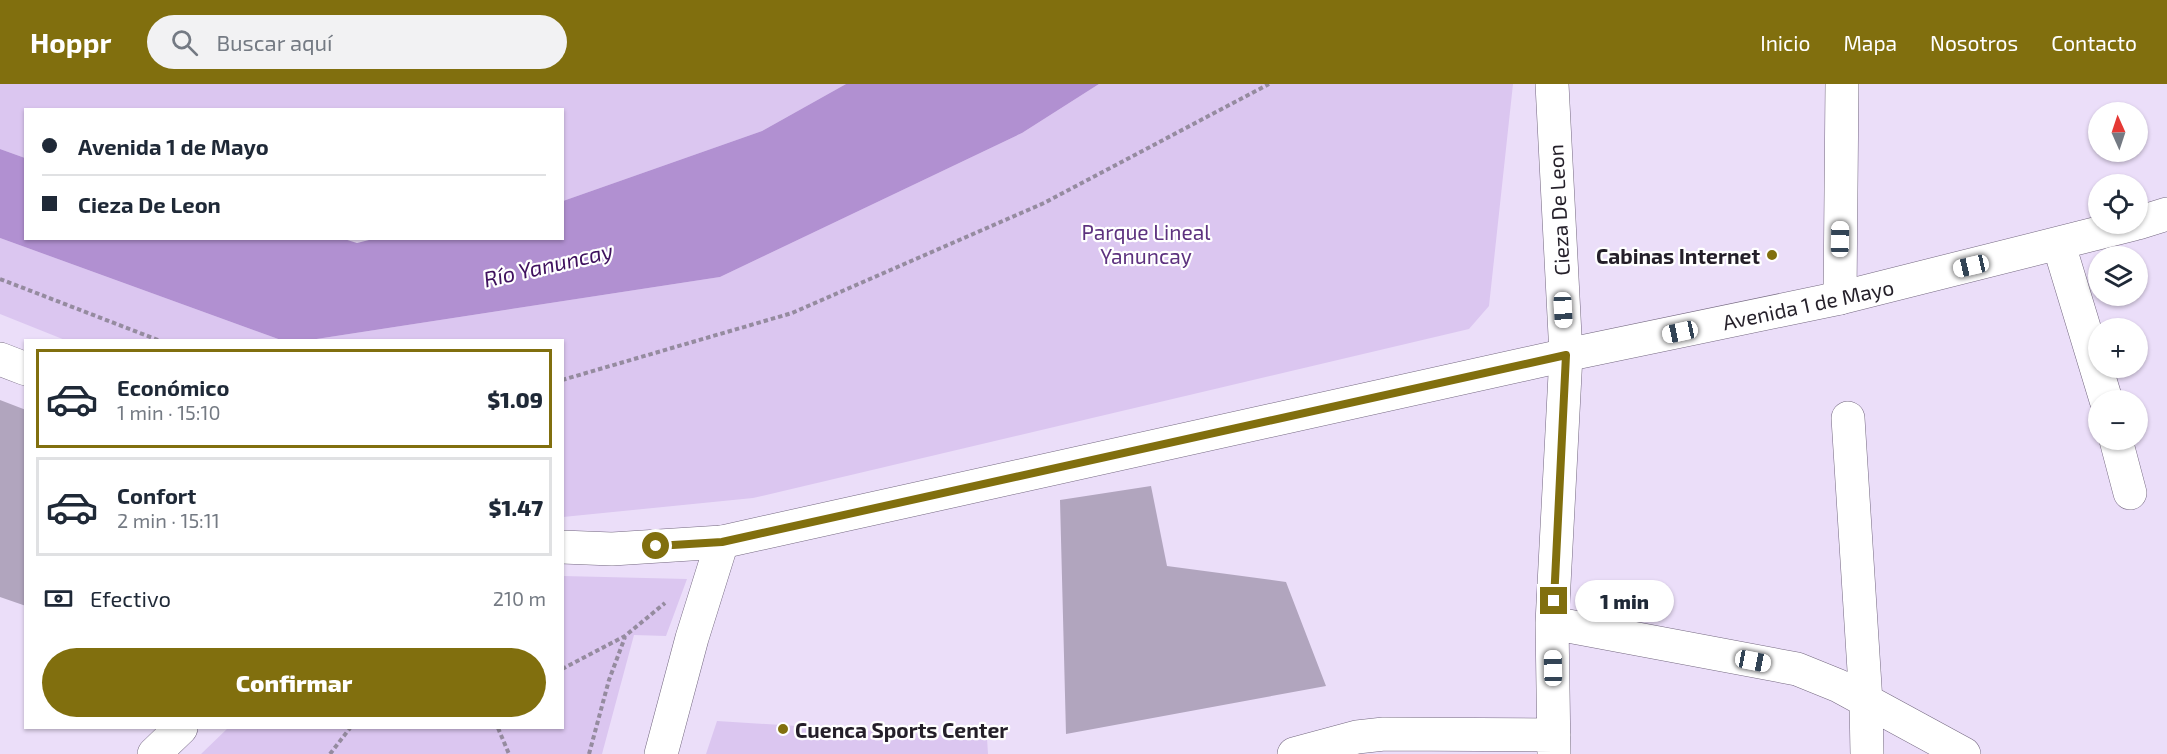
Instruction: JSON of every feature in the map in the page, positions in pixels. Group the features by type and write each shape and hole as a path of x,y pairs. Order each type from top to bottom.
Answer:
{"street":[{"name":"Cieza De Leon","path":"1552,84 1566,355 1552,623"},
{"path":"1840,298 1842,84"},
{"name":"Avenida 1 de Mayo","path":"2148,220 2167,214"},
{"name":"Avenida 1 de Mayo","path":"564,547 612,549 722,542 1566,355 1840,298 2097,234"},
{"path":"2058,245 2103,390"},
{"path":"0,359 24,368"},
{"path":"1848,418 1866,702 1867,754"},
{"path":"2119,450 2130,493"},
{"path":"661,754 692,638 722,542"},
{"path":"1294,754 1357,737 1384,734 1554,745 1552,623 1797,669 1839,686 1964,754"},
{"path":"154,754 180,729"}],"path":[{"path":"564,379 792,313 1044,203 1269,84"},
{"path":"0,279 155,339"},
{"path":"564,668 625,636 671,598"},
{"path":"589,754 609,680 625,636"},
{"path":"330,754 349,729"},
{"path":"498,729 509,754"}],"green space":[{"path":"0,84 846,84 762,131 564,201 564,108 24,108 24,158 0,149"},
{"name":"Parque Lineal Yanuncay","path":"1099,84 1513,84 1489,306 1469,329 753,498 564,517 564,339 317,339 720,277 1022,133"},
{"path":"0,238 278,339 62,339 0,314"},
{"path":"564,576 687,579 666,636 634,635 602,754 201,754 227,729 564,729"},
{"name":"Cuenca Sports Center","path":"717,721 987,738 988,754 706,754"}],"water":[{"name":"Río Yanuncay","path":"846,84 1099,84 1022,133 720,277 317,339 278,339 0,238 0,149 24,158 24,240 347,240 357,243 369,240 564,240 564,201 762,131"}],"building":[{"path":"0,400 24,409 24,605 0,597"},
{"path":"1151,486 1167,566 1286,582 1326,686 1066,734 1060,500"}],"place":[{"name":"Cabinas Internet","path":"1772,255"},
{"name":"Cuenca Sports Center","path":"783,729"}],"route":[{"path":"656,546 722,542 1566,355 1554,601"}]}
